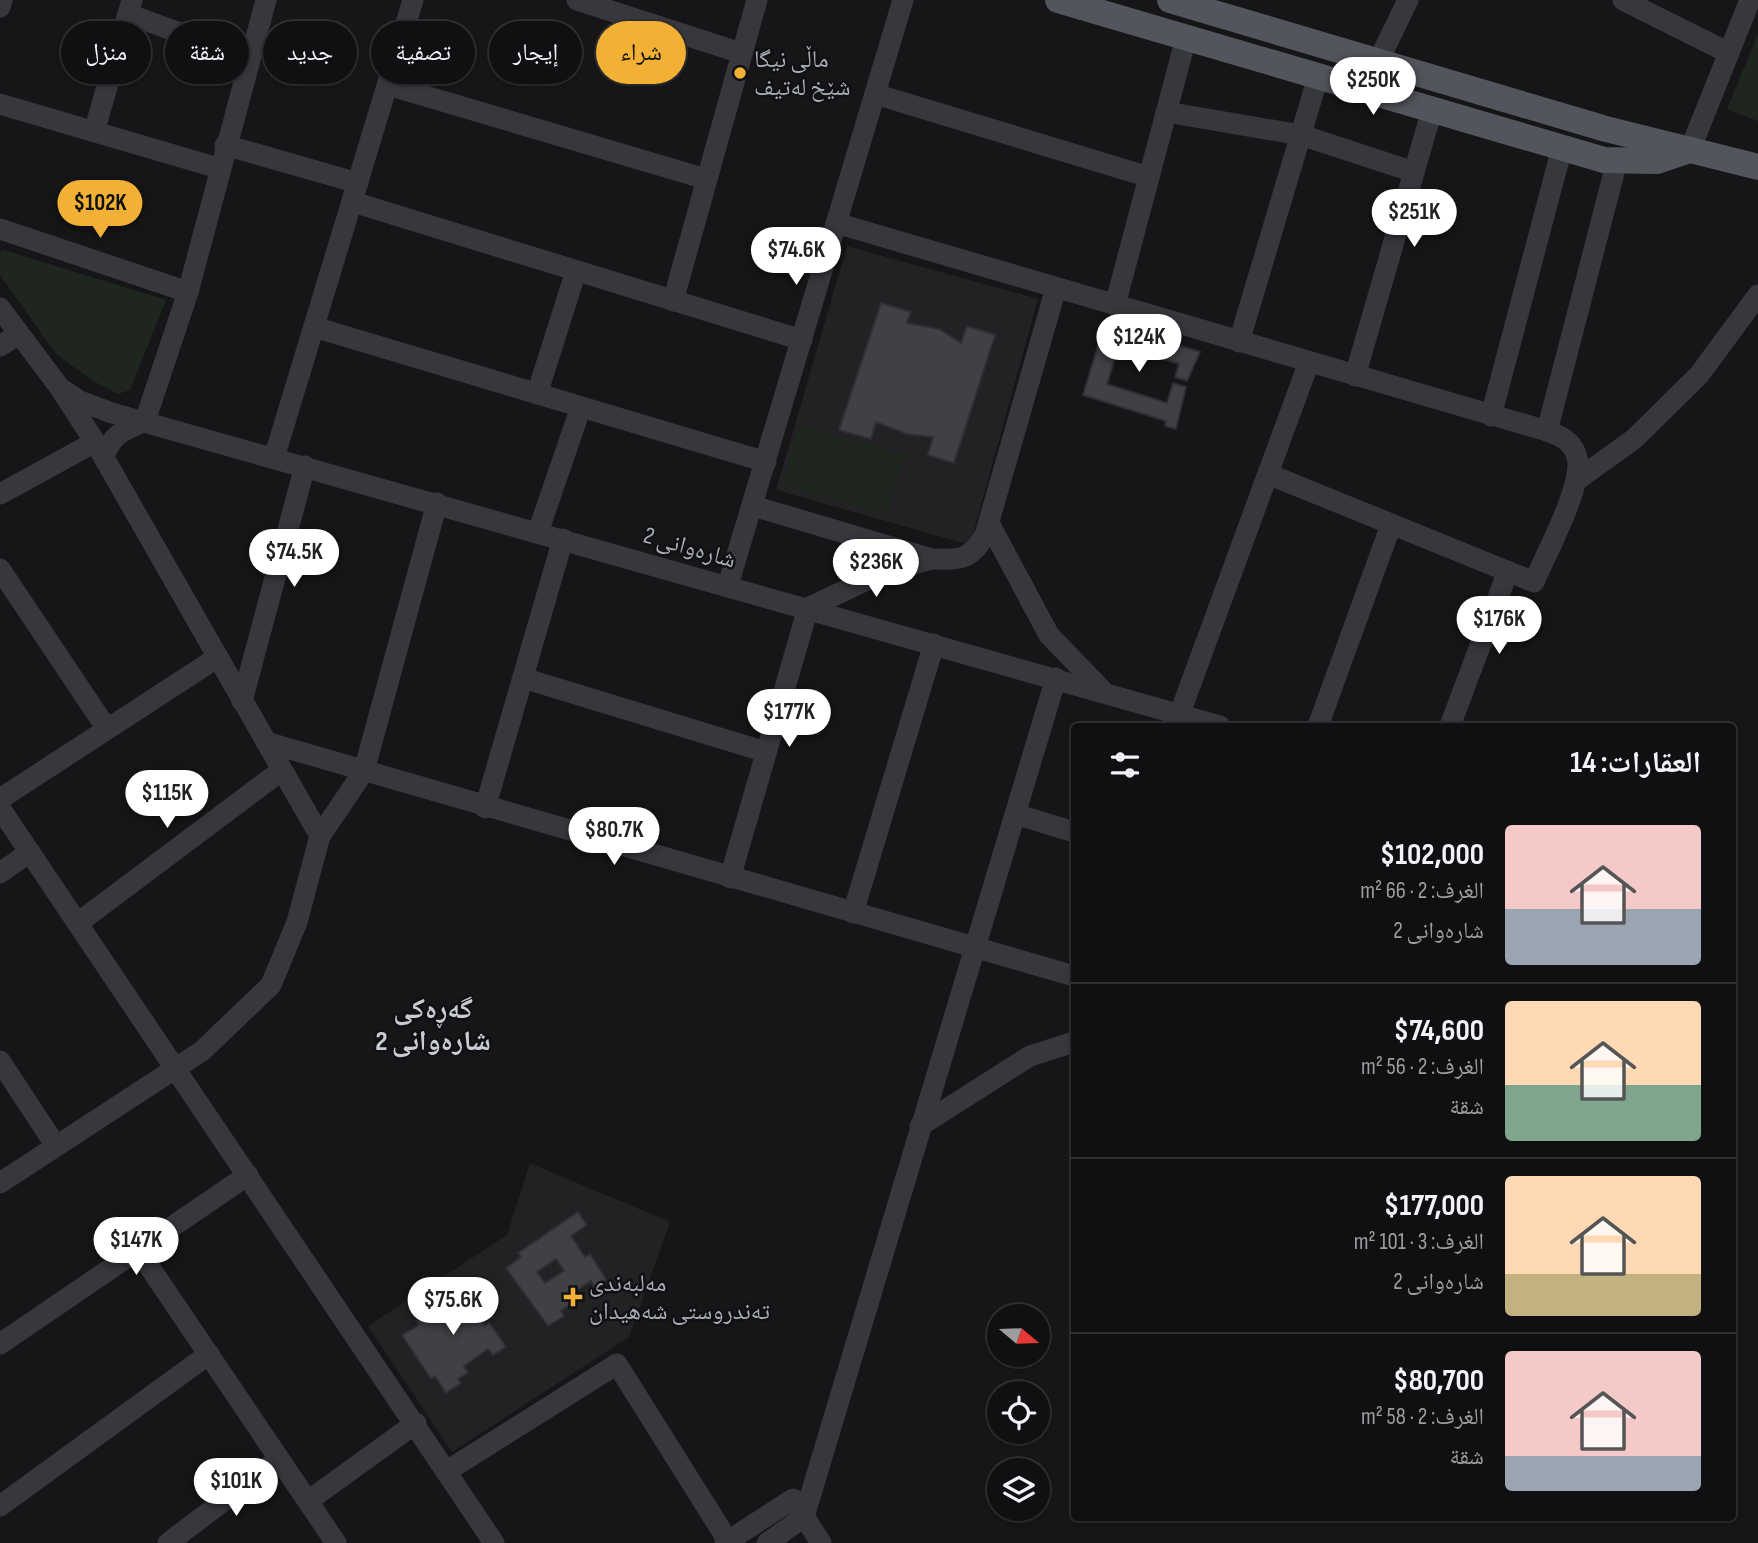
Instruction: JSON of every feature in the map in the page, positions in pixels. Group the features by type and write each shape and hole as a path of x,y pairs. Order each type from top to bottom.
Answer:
{"main road":[{"path":"1058,0 1562,148 1617,161 1657,161 1690,150"},
{"path":"1170,0 1606,129 1758,167"}],"street":[{"path":"0,8 2,0"},
{"path":"249,58 266,0"},
{"path":"274,458 413,0"},
{"path":"577,0 741,53"},
{"path":"673,301 757,0"},
{"path":"728,586 903,0"},
{"path":"1378,62 1408,0"},
{"path":"1623,0 1727,52"},
{"path":"1690,150 1750,0"},
{"path":"94,132 130,7 165,22"},
{"path":"1115,305 1186,38"},
{"path":"1239,342 1318,76"},
{"path":"0,494 99,449 120,431 145,421 188,292 242,84"},
{"path":"388,85 706,180"},
{"path":"875,94 1149,177"},
{"path":"0,104 218,168"},
{"path":"1355,376 1432,110"},
{"path":"1166,112 1301,135 1414,172"},
{"path":"225,145 576,271 802,340"},
{"path":"1491,416 1562,148"},
{"path":"1548,431 1617,161"},
{"path":"836,223 1548,431 1567,439 1577,455 1577,480 1534,582 1268,474"},
{"path":"0,229 188,292"},
{"path":"537,394 576,271"},
{"path":"753,506 932,559 957,560 976,551 989,523 1056,288"},
{"path":"1577,480 1634,439 1699,375 1758,295"},
{"path":"0,308 60,388 99,449 320,836"},
{"path":"314,327 766,462"},
{"path":"0,346 19,334"},
{"path":"1180,713 1309,362"},
{"name":"شارەوانی 2","path":"60,388 80,401 145,421 1211,723"},
{"path":"538,532 581,407"},
{"path":"242,701 305,466"},
{"path":"0,1184 202,1051 271,985 297,922 320,836 364,771 437,503"},
{"path":"989,523 1049,635 1103,691"},
{"path":"1319,723 1391,525"},
{"path":"485,808 563,539"},
{"path":"730,878 808,608 873,577 932,559"},
{"path":"0,569 107,729"},
{"path":"1451,723 1508,571"},
{"path":"853,913 934,643"},
{"path":"0,799 218,657"},
{"path":"523,678 766,752"},
{"path":"767,1543 804,1517 1056,678"},
{"path":"266,743 1071,975"},
{"path":"78,923 282,770"},
{"path":"0,808 416,1423 494,1543"},
{"path":"1015,814 1071,831"},
{"path":"0,873 30,852"},
{"path":"920,1126 1030,1056 1071,1043"},
{"path":"0,1060 56,1146"},
{"path":"0,1344 248,1174"},
{"path":"138,1250 336,1543"},
{"path":"0,1506 209,1354"},
{"path":"447,1471 617,1364 726,1542 793,1499 821,1543"},
{"path":"308,1501 416,1423"},
{"path":"173,1542 279,1459"}],"shaded area":[{"path":"1758,34 1758,121 1727,109"},
{"path":"847,246 1038,299 970,545 776,490"},
{"path":"4,250 166,300 130,390 118,394 93,381 56,354 0,275 0,252"},
{"path":"799,425 904,454 887,515 782,485"},
{"path":"530,1163 670,1222 629,1337 452,1452 368,1326 507,1235"}],"building":[{"path":"881,303 911,312 907,323 939,329 961,343 967,326 995,335 954,463 928,455 933,437 907,434 876,422 871,439 839,430"},
{"path":"1105,323 1200,352 1187,381 1175,377 1179,364 1119,345 1107,384 1167,403 1173,383 1186,387 1176,429 1165,426 1166,421 1083,395"},
{"path":"578,1212 587,1225 571,1236 585,1257 590,1254 606,1279 594,1287 591,1281 566,1297 571,1304 561,1311 564,1316 548,1326 506,1268 521,1257 518,1253","holes":["556,1259 564,1271 545,1283 537,1272"]},
{"path":"477,1280 487,1295 471,1305 485,1325 489,1322 506,1347 493,1355 488,1349 464,1366 468,1373 458,1379 461,1383 446,1393 435,1376 431,1379 402,1335 419,1325 416,1320"}],"place":[{"name":"ماڵی نیگا شێخ لەتیف","path":"740,73"},
{"name":"مەلبەندی تەندروستی شەهیدان","path":"573,1297"}],"district":[{"name":"گەڕەکی شارەوانی 2","path":"433,1024"}]}
